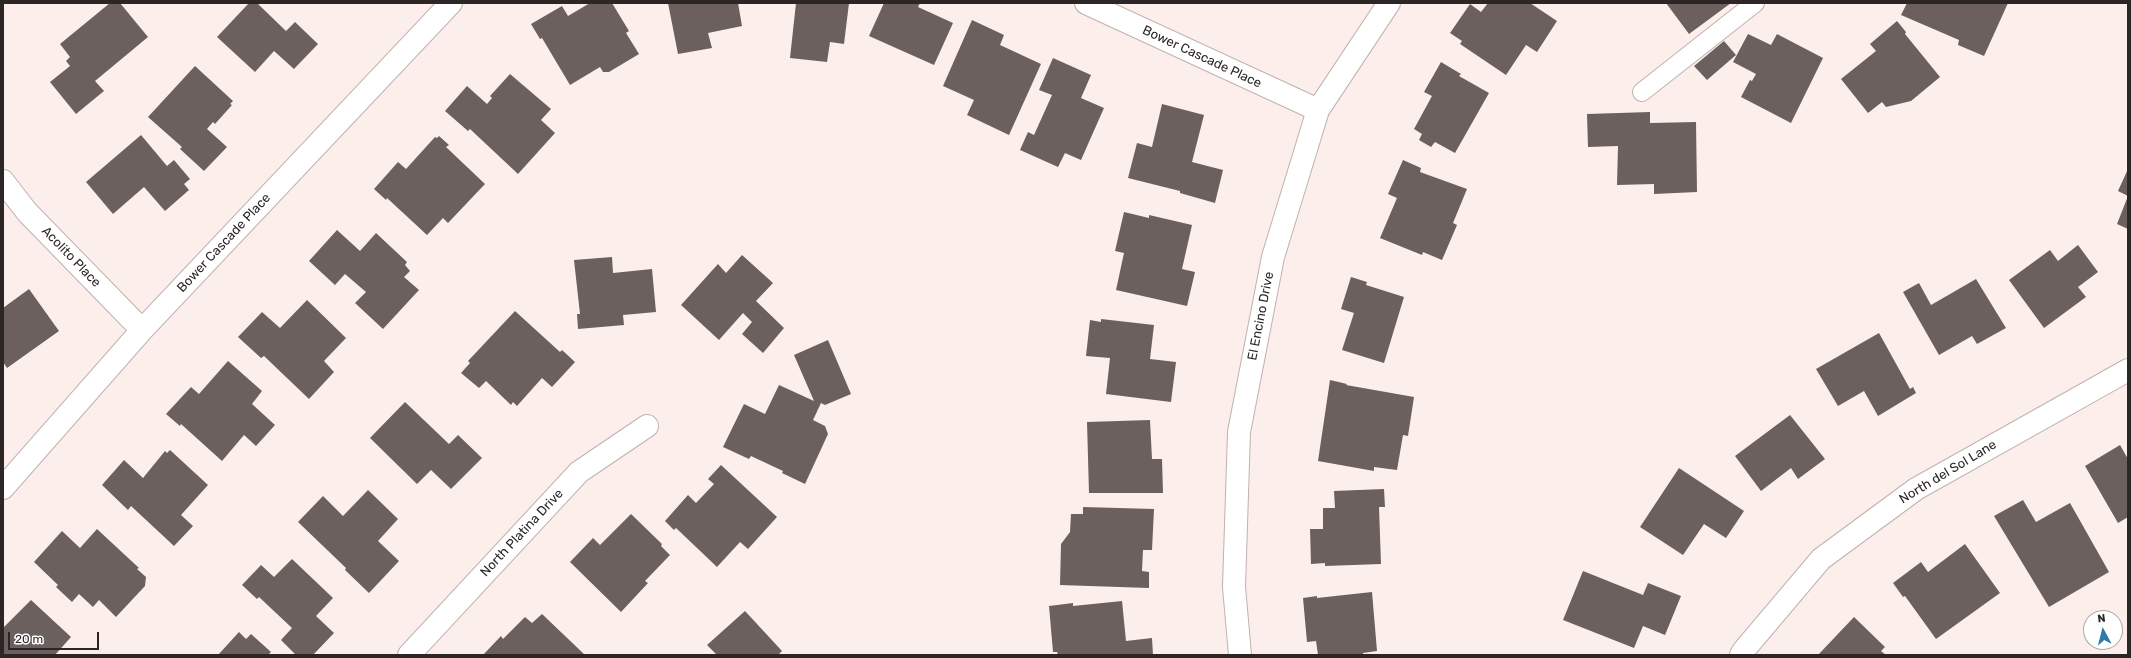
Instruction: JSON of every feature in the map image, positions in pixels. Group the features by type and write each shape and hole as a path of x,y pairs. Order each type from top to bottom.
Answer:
{"street":[{"name":"Bower Cascade Place","path":"3,488 142,330 451,3"},
{"name":"Bower Cascade Place","path":"1086,3 1318,110"},
{"name":"El Encino Drive","path":"1240,655 1234,587 1239,432 1272,257 1318,110 1389,3"},
{"name":"Acolito Place","path":"3,181 27,212 142,330"},
{"name":"North del Sol Lane","path":"1741,655 1821,559 1909,493 2128,370"},
{"name":"North Platina Drive","path":"409,655 579,472 647,426"}],"lane":[{"path":"1642,92 1755,3"}],"building":[{"path":"110,3 120,3 148,37 95,81 104,91 76,114 50,82 70,66 66,61 70,57 60,44"},
{"path":"249,3 257,3 286,31 295,22 318,44 294,69 274,51 255,72 217,37"},
{"path":"590,3 612,3 629,31 626,33 639,54 609,72 603,72 600,67 570,85 542,38 540,39 531,24 562,6 568,16"},
{"path":"668,3 738,3 742,26 708,33 712,48 678,54"},
{"path":"796,3 849,3 844,44 830,42 827,62 790,58"},
{"path":"884,3 920,3 918,7 953,23 934,65 869,36"},
{"path":"1488,3 1530,3 1557,21 1537,52 1526,45 1506,75 1460,44 1462,41 1450,33 1470,4 1481,12"},
{"path":"1666,3 1731,3 1689,34"},
{"path":"1907,3 2008,3 1984,56 1958,45 1959,40 1901,15"},
{"path":"972,20 1004,35 1000,45 1041,64 1009,135 967,115 974,100 943,86"},
{"path":"1897,21 1906,32 1905,34 1940,77 1911,101 1886,107 1882,102 1868,113 1841,79 1876,51 1870,44"},
{"path":"1748,34 1771,45 1777,34 1823,58 1791,123 1741,97 1750,80 1752,81 1756,74 1733,62"},
{"path":"1724,41 1736,55 1707,80 1694,66"},
{"path":"1053,58 1091,75 1081,98 1104,108 1081,160 1065,153 1058,167 1020,150 1028,132 1034,135 1052,95 1039,90"},
{"path":"1441,62 1461,74 1459,76 1489,93 1455,153 1435,142 1431,147 1419,140 1422,134 1414,129 1432,96 1424,92"},
{"path":"195,66 233,101 230,104 232,105 215,124 213,122 207,129 227,147 204,171 180,149 182,147 148,117"},
{"path":"510,74 551,109 541,120 555,133 518,174 470,129 468,131 445,111 467,86 487,104 492,98 490,96"},
{"path":"1162,104 1204,115 1192,162 1223,170 1215,203 1180,193 1180,191 1128,178 1137,143 1152,147"},
{"path":"1650,112 1650,123 1696,122 1697,192 1654,194 1654,184 1617,185 1618,146 1588,147 1587,114"},
{"path":"141,135 167,166 174,160 190,179 184,184 189,190 165,211 144,187 113,214 86,182"},
{"path":"439,136 449,145 446,147 485,184 448,223 443,218 427,235 387,198 386,200 374,189 398,162 406,169 435,137 437,138"},
{"path":"1403,160 1421,168 1420,172 1467,189 1453,223 1457,225 1442,260 1423,252 1422,255 1380,238 1397,198 1388,194"},
{"path":"2128,169 2128,196 2118,191"},
{"path":"2128,196 2128,229 2117,224"},
{"path":"1124,212 1149,218 1149,215 1192,225 1182,269 1195,272 1187,306 1116,290 1124,253 1115,251"},
{"path":"337,230 360,251 376,233 407,262 405,265 410,271 404,277 419,290 383,329 355,303 366,292 345,274 335,285 309,261"},
{"path":"2078,245 2098,272 2078,287 2086,297 2044,328 2009,280 2050,250 2058,261"},
{"path":"742,255 773,283 756,301 784,328 763,353 742,334 752,322 743,313 719,340 681,305 718,264 726,273"},
{"path":"612,257 613,273 652,269 656,312 623,315 624,325 578,329 577,314 580,314 574,260"},
{"path":"1351,277 1367,282 1366,285 1404,297 1384,363 1342,350 1354,313 1341,309"},
{"path":"1976,279 2006,328 1977,344 1972,336 1939,355 1903,292 1919,283 1931,305"},
{"path":"29,289 59,331 7,368 3,362 3,308"},
{"path":"307,300 346,338 324,361 334,372 309,399 264,356 261,358 238,337 262,312 280,328"},
{"path":"515,311 560,352 562,350 575,362 552,387 542,378 517,406 513,402 511,405 486,381 479,388 461,373 470,363 468,361"},
{"path":"1101,319 1154,325 1150,359 1176,362 1171,402 1106,394 1110,358 1086,356 1090,320 1101,322"},
{"path":"1879,333 1910,389 1913,387 1916,393 1878,416 1864,391 1838,406 1816,369"},
{"path":"828,340 851,394 825,405 821,403 813,420 825,426 828,434 805,484 782,473 783,471 751,456 749,459 723,447 744,404 765,414 779,385 814,401 794,355"},
{"path":"228,361 262,391 252,404 275,425 256,446 244,435 222,461 181,424 180,426 166,414 191,387 199,394"},
{"path":"1330,380 1347,384 1346,385 1414,397 1408,436 1403,435 1397,470 1374,467 1374,471 1318,461"},
{"path":"405,402 449,444 458,435 482,458 451,489 431,470 417,484 370,438"},
{"path":"1790,415 1825,459 1798,479 1791,468 1761,491 1735,456"},
{"path":"1150,420 1152,459 1162,459 1163,493 1089,493 1087,422"},
{"path":"2120,445 2128,459 2128,517 2118,523 2085,466"},
{"path":"170,450 208,485 181,515 193,526 174,546 131,506 128,510 102,485 124,460 143,478 165,451 167,453"},
{"path":"721,465 777,517 748,549 740,542 717,567 676,528 674,530 665,521 688,495 696,503 714,484 708,479"},
{"path":"1679,468 1744,511 1726,538 1704,524 1683,555 1640,527"},
{"path":"1384,489 1385,507 1379,507 1381,564 1325,566 1325,563 1311,564 1310,529 1323,529 1323,508 1335,508 1334,491"},
{"path":"368,490 398,519 378,541 399,561 369,593 345,570 346,568 298,522 323,496 343,516"},
{"path":"2023,500 2036,522 2070,503 2109,572 2049,607 1994,516"},
{"path":"1083,507 1154,509 1152,550 1143,550 1142,571 1149,572 1149,588 1060,585 1061,544 1070,532 1071,514 1083,514"},
{"path":"631,514 662,544 661,546 670,555 645,581 648,583 621,612 570,562 593,538 600,545"},
{"path":"97,529 139,568 137,569 146,577 145,586 116,617 99,600 93,607 79,594 72,602 56,587 58,585 34,562 62,531 80,548"},
{"path":"1965,544 2000,593 1936,639 1905,596 1903,597 1893,583 1921,562 1928,572"},
{"path":"292,559 333,598 316,616 334,633 313,655 296,655 281,640 292,628 259,597 257,599 242,585 261,565 274,577"},
{"path":"1583,571 1643,595 1648,583 1681,596 1665,635 1643,626 1634,648 1563,620"},
{"path":"1372,592 1377,651 1363,653 1363,655 1318,655 1316,641 1307,642 1303,598 1317,596 1317,598"},
{"path":"31,600 71,637 55,655 3,655 3,628"},
{"path":"1122,601 1126,641 1152,638 1153,655 1058,655 1057,652 1053,652 1049,606 1073,603 1073,606"},
{"path":"745,611 782,651 778,655 717,655 707,645"},
{"path":"542,614 585,655 483,655 501,636 503,639 525,617 532,623"},
{"path":"1854,617 1885,647 1881,651 1886,655 1818,655"},
{"path":"239,632 246,639 251,634 271,652 268,655 218,655"}]}
